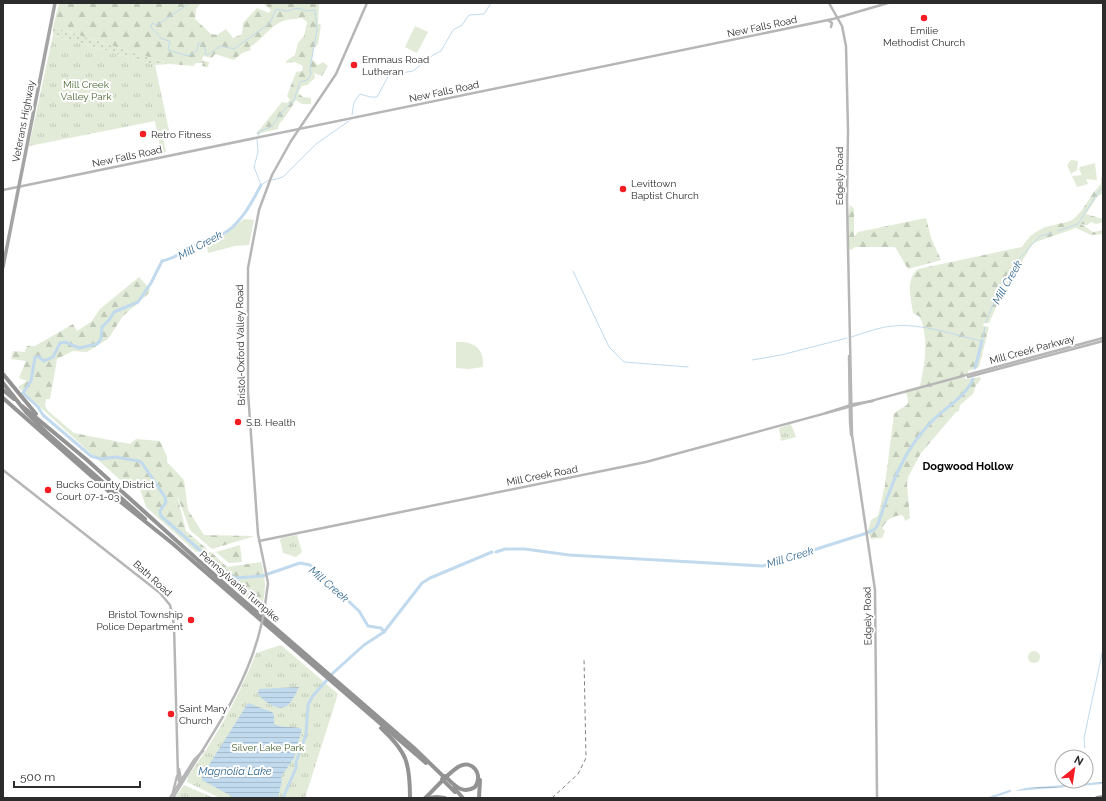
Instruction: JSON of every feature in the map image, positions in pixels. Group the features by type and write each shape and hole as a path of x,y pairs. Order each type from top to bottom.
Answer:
{"highway":[{"path":"4,376 44,423"},
{"path":"3,383 23,409 48,434 172,543"},
{"name":"Pennsylvania Turnpike","path":"3,390 44,423 333,683 445,778 460,798"},
{"name":"Pennsylvania Turnpike","path":"3,398 122,503 172,543 323,674"},
{"path":"333,683 402,751 410,769 410,798"},
{"name":"Pennsylvania Turnpike","path":"333,683 408,743 445,778 463,798"},
{"path":"425,798 457,766 466,763 474,766 479,772 479,798"},
{"path":"425,798 451,773 461,765 473,767 478,777 475,787 465,790 458,788 445,778"},
{"path":"425,798 435,796 445,798"},
{"path":"1097,798 1103,797"}],"main road":[{"name":"Veterans Highway","path":"3,267 55,3"},
{"name":"Bristol-Oxford Valley Road","path":"181,781 204,749 247,672 261,626 268,592 267,577 259,541 248,381 249,320 247,280 258,218 268,183 272,175 293,138 339,69 367,3"},
{"name":"Edgely Road","path":"829,3 838,18 845,35 847,54 850,406 852,436 875,590 877,798"},
{"name":"New Falls Road","path":"3,190 838,18 888,3"},
{"path":"828,20 832,23 832,27"},
{"path":"306,120 308,124 312,126"},
{"path":"288,131 292,133 293,138"},
{"name":"Mill Creek Parkway","path":"965,377 984,370 1103,338"},
{"name":"Mill Creek Parkway","path":"850,406 868,401 873,402 1103,342"},
{"name":"Mill Creek Road","path":"259,541 646,462 850,406"},
{"name":"Bath Road","path":"3,470 145,580 164,597 170,605 174,618 178,773 181,781"},
{"name":"Bristol-Oxford Valley Road","path":"181,781 204,749"},
{"path":"171,798 178,773 181,776 185,774"},
{"path":"171,798 181,781"}],"green space":[{"path":"59,3 201,3 196,9 195,19 211,34 217,35 226,29 233,38 242,34 243,23 257,8 269,13 271,10 263,3 319,3 318,23 321,25 318,44 314,48 312,59 318,65 323,62 328,66 322,76 314,73 315,78 307,85 302,86 298,93 303,97 311,98 311,104 302,104 296,100 279,124 278,129 256,134 282,102 287,103 290,100 287,96 296,72 302,71 303,66 295,62 286,63 286,61 295,55 298,43 304,36 307,22 302,18 285,20 278,23 250,47 251,50 242,53 234,60 215,54 212,58 203,56 202,60 209,62 208,67 202,66 203,63 196,63 193,66 171,64 53,27"},
{"path":"415,26 428,32 417,53 405,47"},
{"path":"53,27 171,64 155,65 53,35"},
{"name":"Mill Creek Valley Park","path":"53,35 155,65 170,135 163,138 166,152 161,153 155,121 29,146"},
{"path":"1071,160 1078,161 1077,170 1071,174 1067,165"},
{"path":"1095,163 1097,180 1086,179 1088,184 1077,187 1072,176 1082,175 1079,169 1080,167"},
{"path":"1103,176 1103,193 1097,197 1086,214 1103,219 1103,222 1096,224 1091,222 1087,225 1081,224 1093,232 1103,230 1103,234 1091,235 1076,228 1033,243 1001,296 989,323 984,323 983,326 989,327 979,367 968,371 968,374 963,377 966,379 981,377 980,381 976,385 973,394 960,405 959,411 956,412 921,453 908,477 907,485 910,518 905,521 904,517 901,515 888,520 882,528 885,531 882,538 871,539 868,531 871,520 878,516 885,485 894,414 908,403 905,390 920,386 923,369 925,342 923,325 920,317 913,313 910,295 911,278 914,273 918,269 1022,247 1032,235 1040,230 1049,226 1068,222 1076,217 1101,184 1101,178"},
{"path":"850,205 854,209 854,237 858,232 926,218 931,238 941,260 908,269 895,247 855,247 851,250 849,249 848,217"},
{"path":"244,219 254,220 249,245 235,246 208,253 206,240 221,238"},
{"path":"139,277 150,289 148,294 123,316 108,339 87,352 73,351 57,359 50,399 46,399 45,406 48,411 74,433 130,444 136,439 160,441 167,457 167,462 184,480 188,510 204,535 255,536 212,549 190,530 177,495 186,531 207,549 196,552 146,507 139,486 119,479 18,387 27,381 19,378 26,361 11,359 13,351 25,352 27,346 35,346 73,324 77,331 91,322 100,309"},
{"path":"456,342 473,344 477,347 482,355 483,367 469,369 456,368"},
{"path":"791,424 796,437 781,441 779,428"},
{"path":"297,535 302,552 296,557 283,553 280,540 281,538"},
{"path":"240,545 242,562 229,563 216,552"},
{"path":"211,552 227,567 261,562 264,574 265,592 260,609 199,553"},
{"name":"Silver Lake Park","path":"281,645 338,694 305,798 220,798 187,782 188,776 226,717 256,653"},
{"path":"1034,651 1038,653 1040,657 1038,661 1034,663 1030,661 1028,657 1030,653"},
{"path":"184,785 214,798 175,798"}],"water":[{"path":"299,687 289,704 281,708 268,703 258,694 259,689"},
{"name":"Magnolia Lake","path":"248,703 272,712 274,715 274,724 302,729 294,758 281,777 282,780 278,798 235,798 202,780 202,776"},
{"path":"1103,782 1103,784 1094,785 1094,783"},
{"path":"1054,786 1054,788 1015,791 1025,788"}],"waterway":[{"name":"Mill Creek","path":"190,3 157,25 152,23 151,27 162,39 170,41 168,50 188,56 197,51 198,44 200,43 206,50 205,54 208,55 220,46 234,49 270,23 276,9 287,11 298,8 306,11 315,11 317,30 310,68 311,74 307,80 300,82 294,100 271,127 260,131 258,136"},
{"path":"352,115 354,102 360,94 370,97 377,97 389,75 413,71 433,55 441,51 453,30 462,25 469,15 484,14 491,3"},
{"path":"272,180 283,177 316,144 349,121"},
{"name":"Mill Creek","path":"257,139 258,152 254,167 261,185 269,180"},
{"name":"Mill Creek","path":"261,185 254,199 240,220 228,231 201,242 177,256 162,261 151,283 138,302 114,312 102,327 101,339 97,344 79,348 65,342 60,343 53,357 44,361 39,357 35,357 31,381 23,393 38,407 43,415 91,456 101,459 115,457 139,461 142,463 165,497 166,502 160,511 161,516 218,566 235,578 262,576 300,563 310,565 359,611 368,626 381,628 384,632"},
{"name":"Mill Creek","path":"1058,231 1078,224 1099,191 1103,188"},
{"name":"Mill Creek","path":"986,322 996,297 1018,260 1040,236 1052,233"},
{"path":"573,271 609,347 624,362 688,367"},
{"path":"851,337 872,330 893,326 915,326 982,341 985,327"},
{"path":"752,360 781,355 847,338"},
{"name":"Mill Creek","path":"975,368 982,341"},
{"name":"Mill Creek","path":"496,552 505,549 525,549 569,555 763,566 867,533 875,529 878,524 898,470 912,445 931,422 965,392 973,379"},
{"name":"Mill Creek","path":"283,798 296,768 296,762 306,735 308,705 312,697 333,673 364,645 384,632 422,583 430,578 492,552"},
{"path":"1085,748 1084,738 1103,649"},
{"path":"989,798 1010,791"}],"railway":[{"path":"552,798 578,774 586,758 584,658"}],"place":[{"name":"Emilie Methodist Church","path":"924,18"},
{"name":"Emmaus Road Lutheran","path":"354,65"},
{"name":"Retro Fitness","path":"143,134"},
{"name":"Levittown Baptist Church","path":"623,189"},
{"name":"S.B. Health","path":"238,422"},
{"name":"Bucks County District Court 07-1-03","path":"48,490"},
{"name":"Bristol Township Police Department","path":"191,620"},
{"name":"Saint Mary Church","path":"171,714"}],"district":[{"name":"Dogwood Hollow","path":"968,466"}]}
